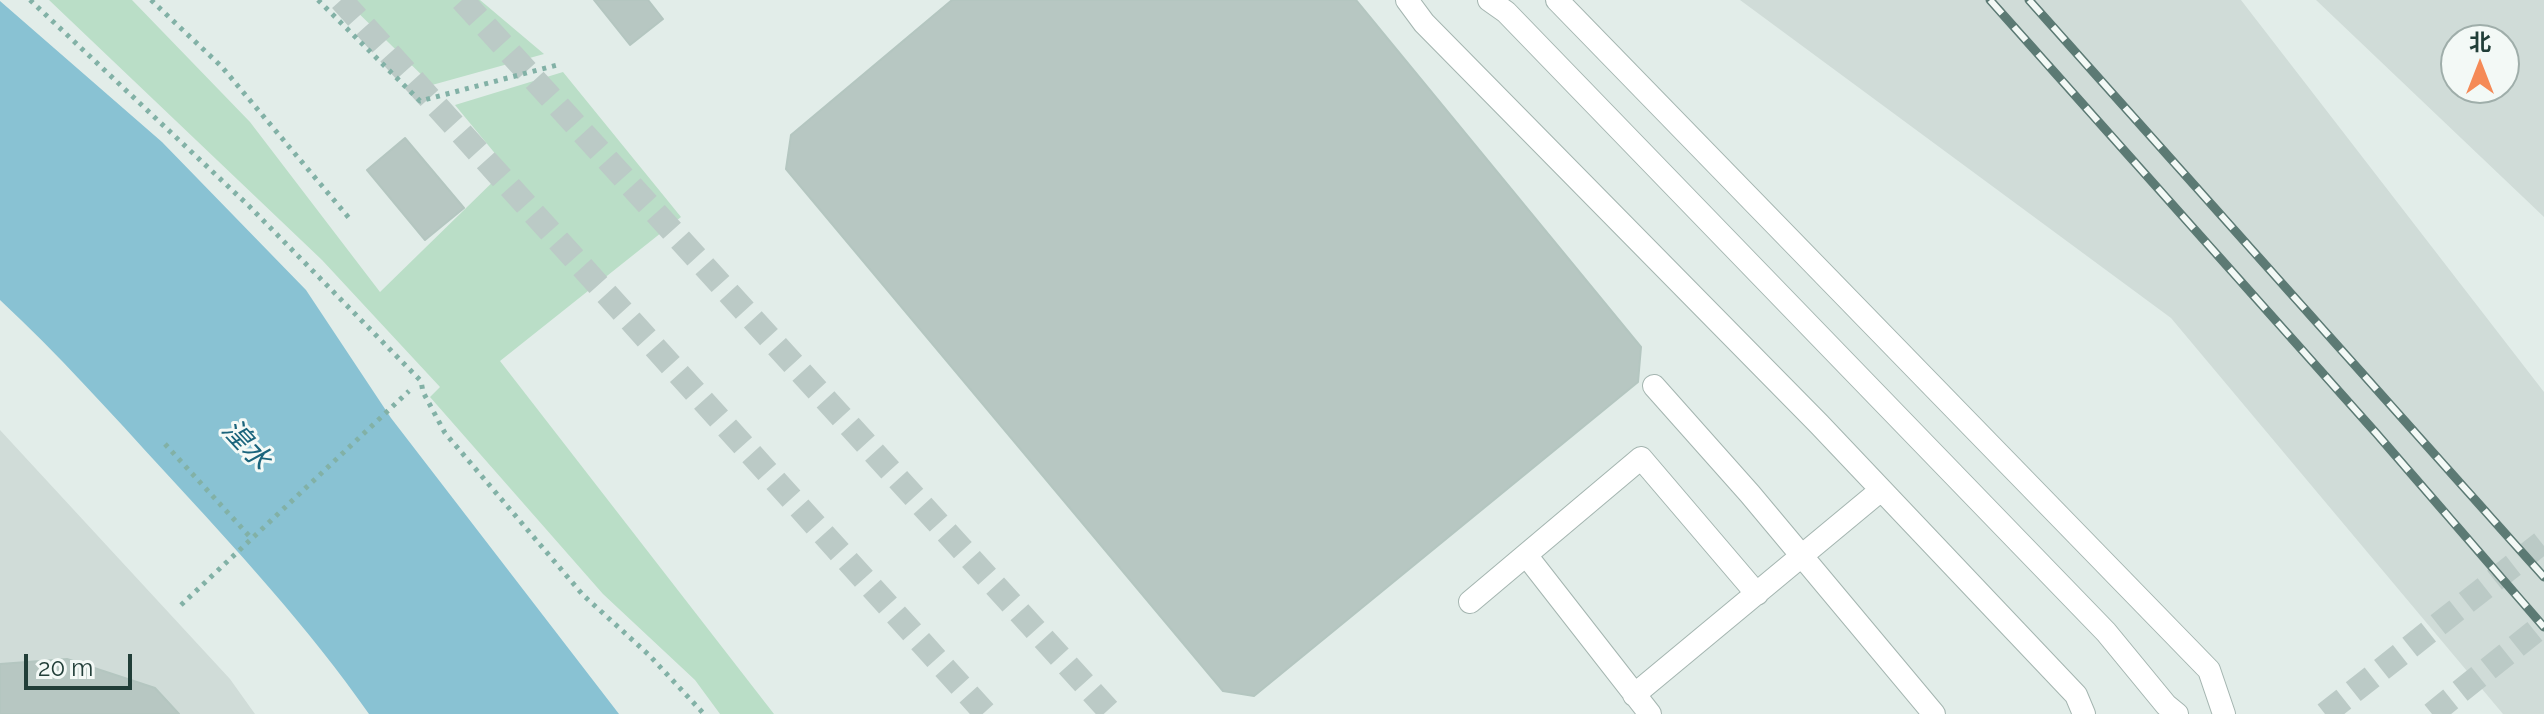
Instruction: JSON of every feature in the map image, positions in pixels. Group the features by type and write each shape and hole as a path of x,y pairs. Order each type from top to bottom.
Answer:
{"lane":[{"path":"1407,0 1424,23 1881,490 2076,695 2084,714"},
{"path":"1489,0 1506,12 2106,632 2166,705 2177,714"},
{"path":"1557,0 2209,670 2224,714"},
{"path":"1654,386 1750,494 1934,714"},
{"path":"1470,602 1641,458 1757,594"},
{"path":"1634,695 1881,490"},
{"path":"1526,555 1650,714"}],"path":[{"path":"30,0 249,206 421,381 423,392 445,433 583,595 649,655 704,714"},
{"path":"151,0 222,67 349,218"},
{"path":"318,0 420,101 557,65"},
{"path":"181,605 409,391"},
{"path":"165,444 252,539"}],"shaded area":[{"path":"1740,0 2241,0 2544,392 2544,714 2503,714 2171,318"},
{"path":"2316,0 2544,0 2544,217"},
{"path":"0,430 230,679 255,714 0,714"}],"green space":[{"path":"49,0 132,0 250,122 380,292 507,168 455,105 563,72 681,217 500,361 774,714 720,714 695,680 603,594 430,397 440,387 322,260"},
{"path":"345,0 480,0 544,54 432,85"}],"water":[{"name":"湟水","path":"0,1 162,142 306,290 391,418 619,714 369,714 322,651 245,560 84,384 0,300"}],"building":[{"path":"594,0 648,0 663,19 630,45"},
{"path":"952,0 1356,0 1641,347 1638,382 1254,696 1223,691 786,169 791,135"},
{"path":"405,138 464,208 425,240 367,170"},
{"path":"67,659 155,688 179,714 0,714 0,664"}],"tunnel":[{"path":"341,0 986,714"},
{"path":"462,0 1112,714"},
{"path":"2325,714 2544,541"},
{"path":"2432,714 2544,624"}],"railway":[{"path":"1990,0 2376,433 2544,627"},
{"path":"2029,0 2544,577"}]}
